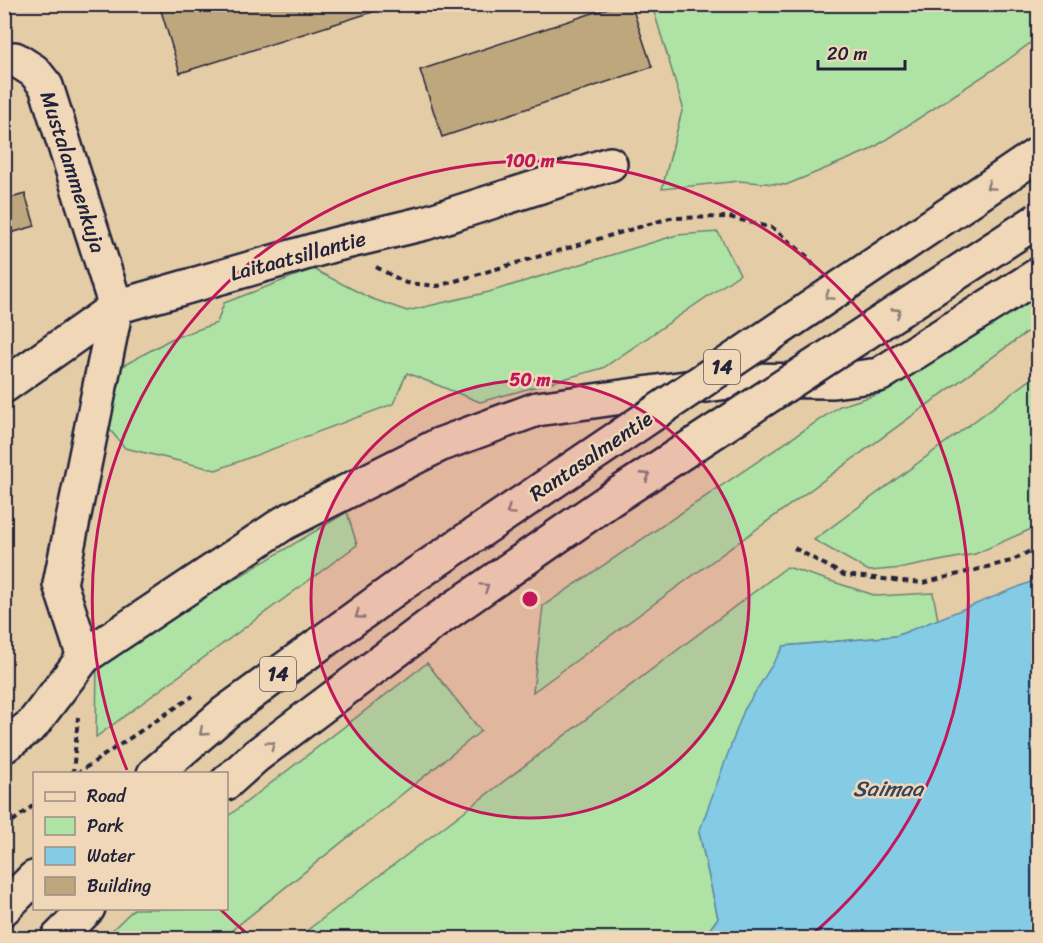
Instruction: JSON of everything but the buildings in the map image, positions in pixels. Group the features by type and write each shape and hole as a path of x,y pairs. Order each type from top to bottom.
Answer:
{"main road":[{"name":"Mustalammenkuja","path":"4,62 15,59 34,71 46,86 116,307"},
{"name":"Rantasalmentie","path":"156,772 226,712 406,581 1038,154"},
{"name":"Laitaatsillantie","path":"4,386 116,307 333,245 425,223 610,164"},
{"name":"14","path":"228,781 256,756 437,620 611,499 1038,220"},
{"path":"4,746 32,725 84,657 284,523 439,445 537,409 742,380 833,381 879,375 1038,274"},
{"path":"84,657 60,584 116,307"},
{"path":"4,908 33,879"},
{"path":"58,939 87,910"}],"path":[{"path":"375,267 406,283 438,286 670,218 729,217 773,228 809,258 817,270"},
{"path":"794,548 844,575 923,583 1011,561 1038,547"},
{"path":"4,828 33,806"}],"green space":[{"path":"652,5 1038,5 1038,37 1005,62 870,150 786,185 739,181 662,189 683,107"},
{"path":"718,232 740,274 603,368 480,402 407,373 393,404 216,470 125,448 106,425 121,367 171,339 217,323 224,303 313,269 370,298 407,311 489,292 677,235"},
{"path":"1038,292 1038,324 533,692 543,606 840,406 882,393"},
{"path":"1038,374 1038,526 975,554 903,568 869,571 814,540"},
{"path":"347,512 357,545 96,737 97,658 122,647"},
{"path":"787,567 877,596 933,593 938,620 896,636 784,646 699,832 718,918 703,938 297,938"},
{"path":"427,663 481,731 222,938 104,938 133,910 228,910 228,816"}],"water":[{"name":"Saimaa","path":"1038,579 1038,938 703,938 718,918 699,832 744,710 784,646 896,636"}]}
